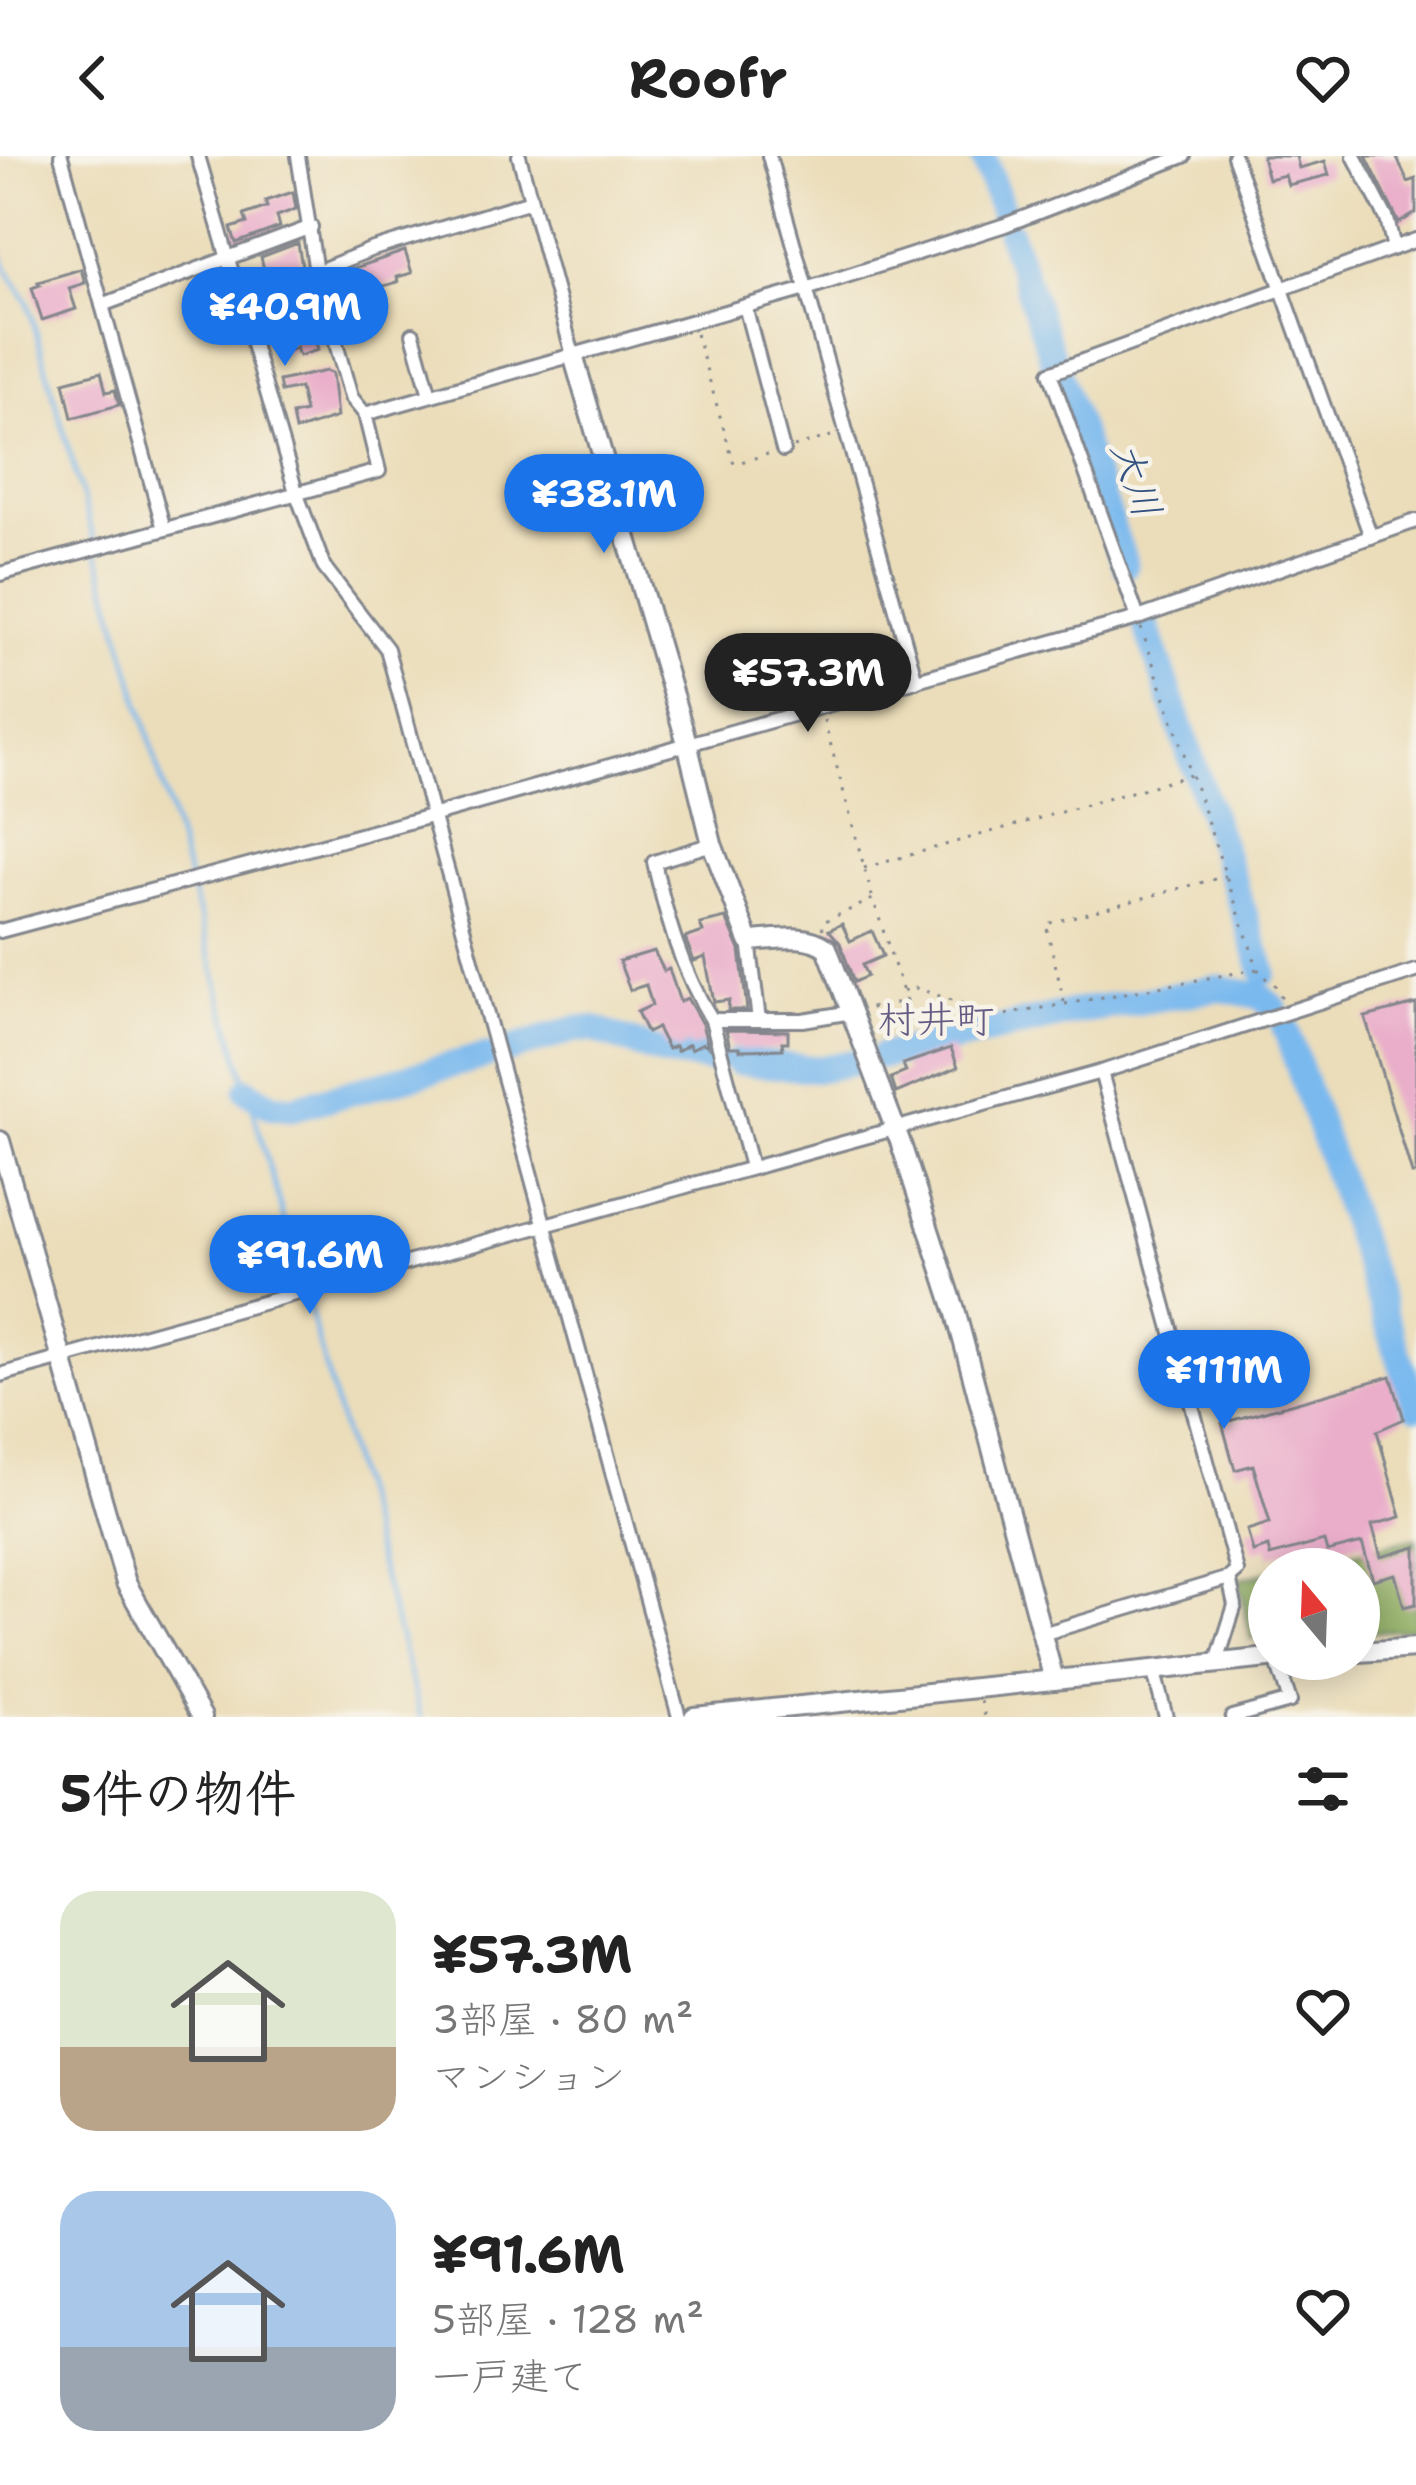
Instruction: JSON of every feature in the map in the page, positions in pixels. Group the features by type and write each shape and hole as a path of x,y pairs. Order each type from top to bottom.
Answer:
{"street":[{"path":"61,156 164,529"},
{"path":"198,156 296,491 324,567 387,649 680,1717"},
{"path":"0,574 379,471 365,414 351,397 316,272 298,156"},
{"path":"518,156 712,844 749,941 760,1020"},
{"path":"769,156 916,681"},
{"path":"365,414 806,289 1005,224 1184,156"},
{"path":"1234,156 1371,537"},
{"path":"1354,156 1387,219 1394,248"},
{"path":"316,272 370,250 531,201"},
{"path":"102,305 310,226"},
{"path":"1138,618 1050,373 1416,240"},
{"path":"745,306 783,450"},
{"path":"412,334 430,395"},
{"path":"0,931 1138,618 1416,521"},
{"path":"712,844 654,862 671,936 691,986 712,1020 751,1167"},
{"path":"749,941 797,938 817,940 827,948 955,1310 1054,1680"},
{"path":"0,1375 1101,1072 1416,971"},
{"path":"712,1020 802,1019 852,1012"},
{"path":"1042,1634 1229,1578 1238,1571 1101,1072"},
{"path":"0,1141 127,1583 202,1717"},
{"path":"1217,1662 1235,1605 1229,1578"},
{"path":"1380,1651 1416,1648"},
{"path":"694,1717 866,1709 1054,1680 1248,1660"},
{"path":"1153,1669 1166,1717"},
{"path":"1232,1717 1290,1701 1282,1680"}],"path":[{"path":"692,321 734,464 845,433"},
{"path":"1138,618 1260,975 1274,983 1291,1014"},
{"path":"820,707 872,899 907,1001 852,1012"},
{"path":"864,868 1191,775"},
{"path":"1065,1004 1046,924 1226,876"},
{"path":"827,948 821,923 872,899"},
{"path":"903,991 916,988 999,1016 1258,969"}],"green space":[{"path":"1416,1538 1416,1629 1380,1632 1380,1548 1373,1548"},
{"path":"1248,1577 1248,1624 1239,1579"}],"building":[{"path":"1262,156 1296,156 1299,168 1325,161 1329,175 1288,185 1285,175 1268,179"},
{"path":"1366,156 1396,156 1408,182 1416,179 1416,213 1399,223"},
{"path":"293,192 296,209 277,216 280,227 236,243 231,228 247,223 244,215 267,207 265,201"},
{"path":"298,243 308,301 313,300 322,334 315,340 318,350 299,356 296,348 274,355 266,334 281,329 277,309 263,312 259,293 269,290 261,257"},
{"path":"405,251 412,273 354,300 346,271"},
{"path":"81,269 85,283 69,288 76,309 42,320 32,288"},
{"path":"101,372 106,392 115,390 119,405 72,418 64,382"},
{"path":"332,373 337,417 295,431 292,415 305,412 300,388 281,392 279,381"},
{"path":"726,918 740,950 747,1010 728,1010 729,1000 714,1002 705,957 694,961 685,938 703,932 700,924"},
{"path":"842,924 850,941 872,931 883,956 862,965 867,976 854,982 840,943 829,930"},
{"path":"654,951 664,971 669,969 680,1002 687,998 702,1024 708,1046 703,1043 691,1049 689,1044 677,1051 675,1046 668,1049 657,1028 647,1033 637,1012 652,1005 646,985 630,990 619,961"},
{"path":"1416,1004 1416,1174 1412,1174 1365,1017"},
{"path":"726,1030 788,1031 788,1042 782,1042 783,1049 740,1050 730,1047"},
{"path":"951,1048 958,1067 896,1093 891,1078 906,1072 903,1064"},
{"path":"1391,1376 1404,1419 1377,1431 1401,1517 1372,1525 1378,1548 1363,1548 1362,1543 1326,1548 1324,1541 1299,1548 1252,1548 1247,1530 1270,1523 1253,1465 1235,1470 1222,1423"},
{"path":"1416,1547 1416,1604 1404,1607 1395,1574 1380,1578 1380,1553 1381,1557"}],"waterway":[{"name":"大川","path":"983,156 1003,213"},
{"name":"大川","path":"1009,233 1055,366"},
{"path":"0,248 5,266 28,303 302,1285"},
{"name":"大川","path":"1059,375 1125,565"},
{"path":"1145,622 1264,972"},
{"path":"882,1056 1075,1012 1219,988 1260,996 1274,1008"},
{"name":"大川","path":"1285,1027 1416,1406"},
{"path":"509,1050 575,1029 593,1029 663,1054 712,1060"},
{"path":"248,1091 272,1106 292,1108 485,1056"},
{"path":"737,1062 818,1069 856,1062"},
{"path":"307,1301 421,1717"}],"district":[{"name":"村井町","path":"936,1019"}]}
